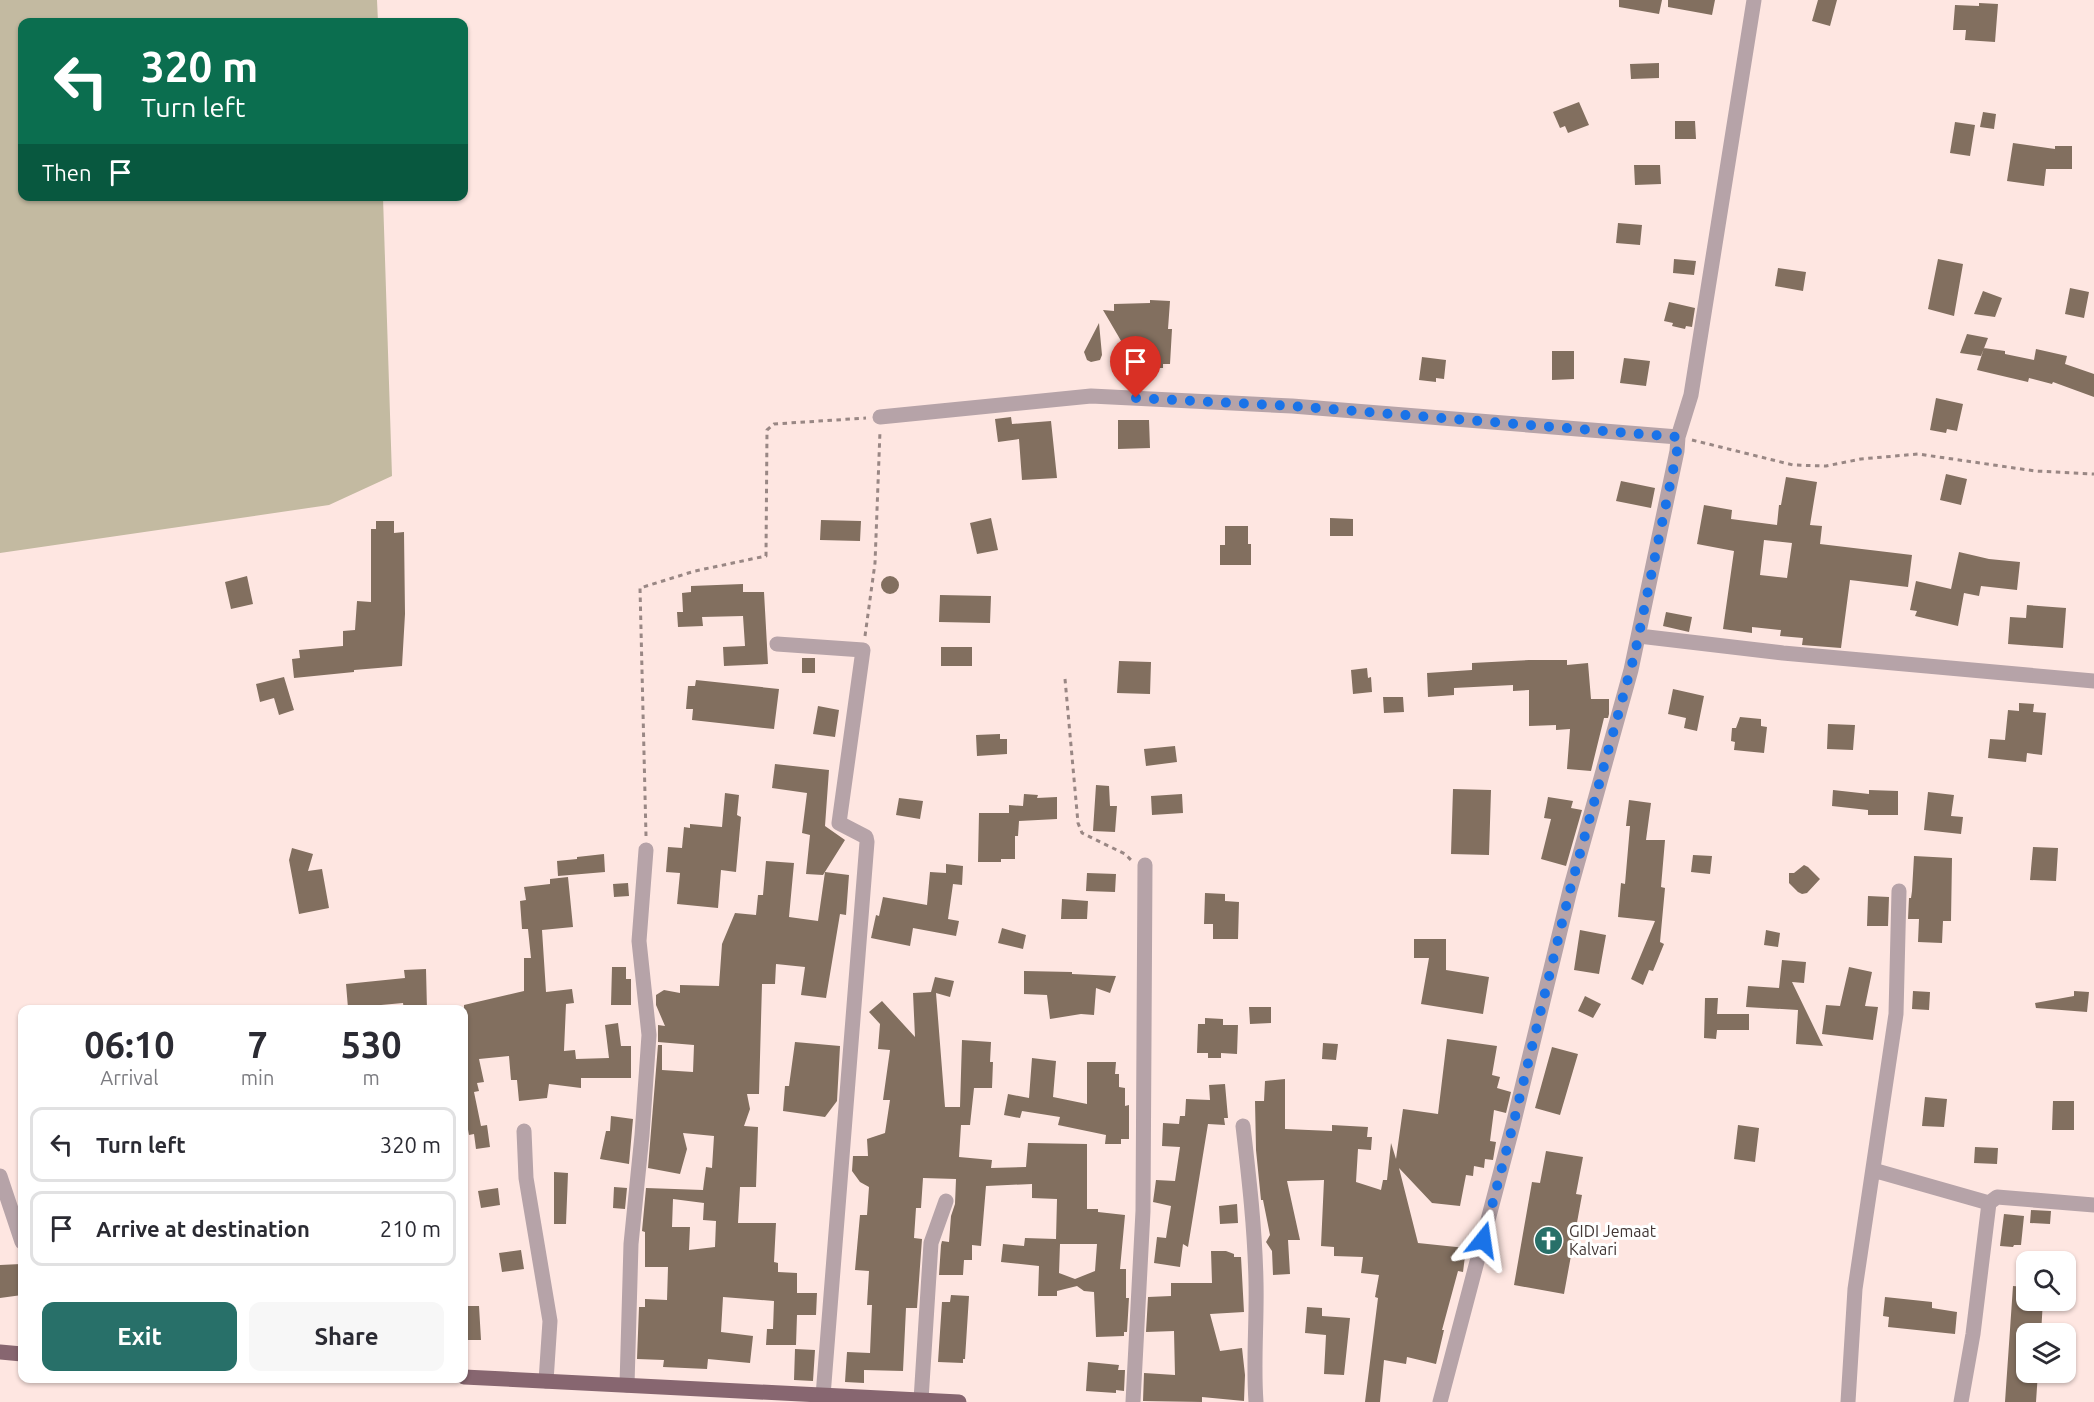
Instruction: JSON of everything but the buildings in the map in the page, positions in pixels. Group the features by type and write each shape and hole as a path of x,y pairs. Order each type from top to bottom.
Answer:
{"main road":[{"path":"0,1352 18,1354"},
{"path":"468,1377 959,1402"}],"street":[{"path":"1440,1402 1513,1125 1570,890 1639,636 1678,437 1691,395 1754,0"},
{"path":"880,417 1091,396 1292,406 1678,437"},
{"path":"1639,636 1783,653 2094,681"},
{"path":"777,644 864,650 839,823 866,837 867,842 823,1396"},
{"path":"627,1385 631,1244 649,1035 639,941 646,850"},
{"path":"1133,1402 1143,1211 1145,865"},
{"path":"1848,1402 1855,1288 1896,1014 1899,891"},
{"path":"1243,1126 1252,1197 1256,1283 1254,1375 1256,1402"},
{"path":"524,1131 526,1178 550,1321 546,1381"},
{"path":"1872,1170 1989,1203"},
{"path":"0,1176 18,1230"},
{"path":"1961,1402 1989,1203 1996,1197 2094,1205"},
{"path":"921,1400 931,1242 946,1201"}],"path":[{"path":"646,850 640,588 695,572 766,556 767,430 774,424 880,417 875,563 864,650"},
{"path":"1678,437 1793,465 1826,466 1861,459 1918,454 2035,471 2094,474"},
{"path":"1065,679 1078,823 1082,833 1125,854 1134,865 1145,865"}],"shaded area":[{"path":"0,0 377,0 378,18 18,18 18,201 383,201 392,476 329,505 0,553"}],"place":[{"name":"GIDI Jemaat Kalvari","path":"1548,1240"}],"route":[{"path":"1136,398 1292,406 1678,437 1631,670 1570,890 1483,1240"}]}
